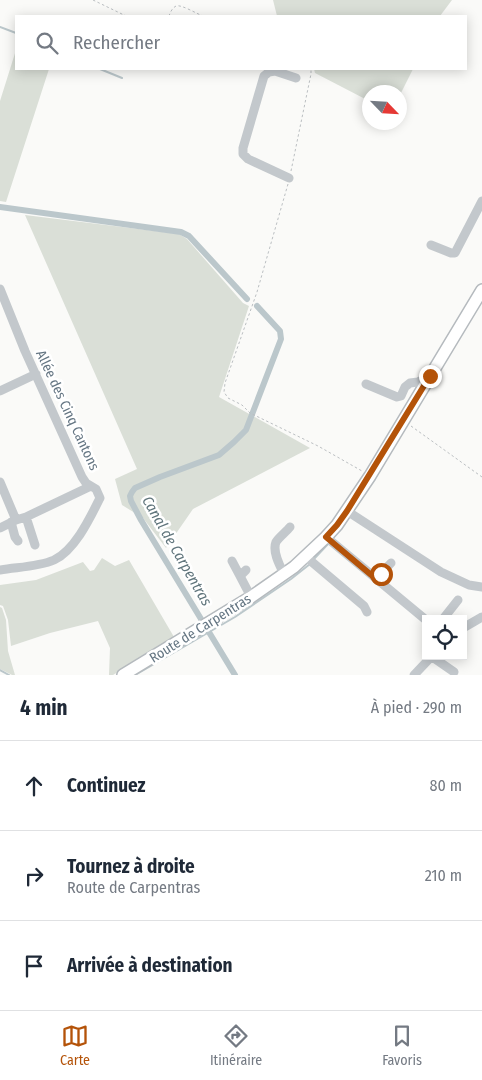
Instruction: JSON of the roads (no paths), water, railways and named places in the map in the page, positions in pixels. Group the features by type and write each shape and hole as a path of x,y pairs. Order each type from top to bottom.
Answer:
{"main road":[{"name":"Route de Carpentras","path":"123,675 251,597 306,557 326,537 337,525 370,476 482,291"}],"street":[{"path":"289,178 248,159 243,154 243,148 264,76 268,72 275,71 296,78"},
{"path":"431,245 455,253 482,201"},
{"name":"Allée des Cinq Cantons","path":"0,289 82,477 86,483 96,489 100,498 90,518 70,547 54,560 0,570"},
{"path":"0,391 36,374"},
{"path":"366,384 397,397 401,396 405,387 410,383 418,382 430,376"},
{"path":"0,482 14,521 15,537 18,541"},
{"path":"0,528 92,486"},
{"path":"347,511 441,572 469,586 482,587"},
{"path":"26,517 35,545"},
{"path":"284,574 277,558 275,544 290,527"},
{"path":"326,537 422,617"},
{"path":"306,557 364,606 367,612"},
{"path":"232,561 243,573 251,597"},
{"path":"376,579 392,563"},
{"path":"446,615 458,600"},
{"path":"467,626 482,617"},
{"path":"414,675 428,660"},
{"path":"435,660 453,673"}],"waterway":[{"path":"0,27 15,33"},
{"path":"102,70 122,78"},
{"name":"Canal de Carpentras","path":"0,207 181,232 189,236 247,299"},
{"name":"Canal de Carpentras","path":"235,675 141,520 130,496 135,488 219,455 246,430 281,339 280,331 257,306"},
{"path":"313,560 328,544"},
{"path":"135,675 235,617 310,564"},
{"path":"0,670 9,675"}]}
